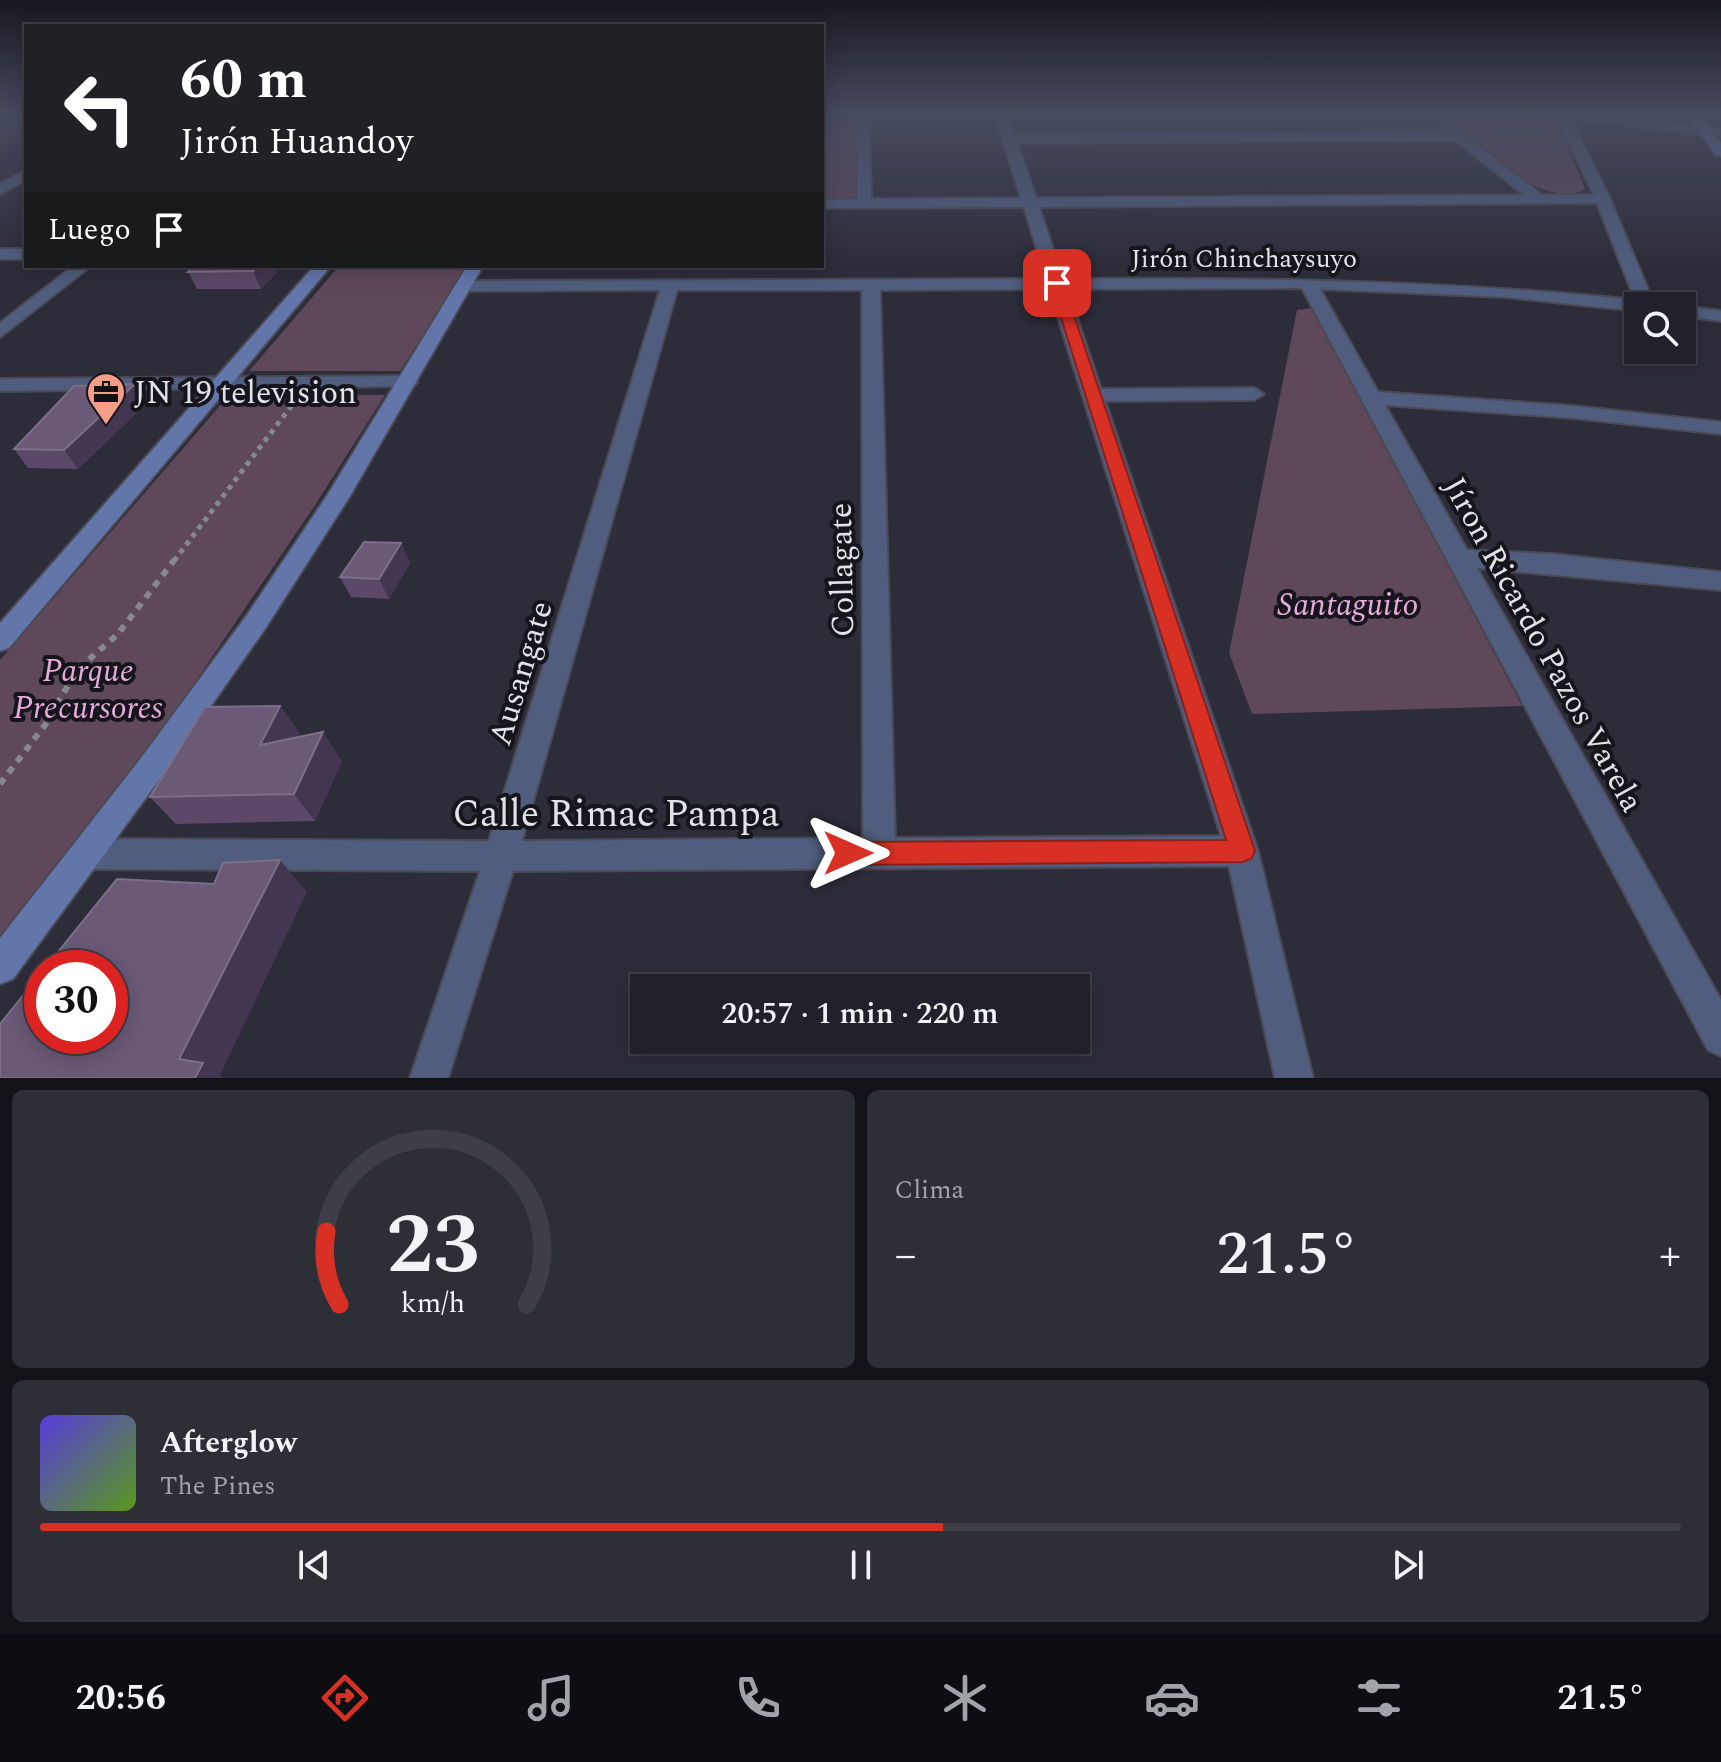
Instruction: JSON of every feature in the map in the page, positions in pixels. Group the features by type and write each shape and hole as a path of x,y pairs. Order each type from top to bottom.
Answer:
{"main road":[{"path":"0,641 321,268"},
{"path":"0,966 87,854 290,572 469,276"}],"street":[{"path":"864,165 864,204"},
{"path":"1018,165 1242,851 1294,1078"},
{"path":"1495,165 1538,199"},
{"path":"1587,165 1603,199 1639,292"},
{"path":"0,190 24,175"},
{"path":"824,204 1603,199"},
{"path":"0,254 24,254"},
{"path":"0,332 80,268"},
{"name":"Jirón Chinchaysuyo","path":"469,276 670,286 1308,283 1506,292 1624,304"},
{"name":"Jíron Ricardo Pazos Varela","path":"1308,283 1721,1037"},
{"name":"Ausangate","path":"429,1078 501,856 670,286"},
{"name":"Collagate","path":"871,286 879,853"},
{"path":"1696,313 1721,316"},
{"path":"0,385 407,382"},
{"path":"1094,395 1254,394"},
{"path":"1371,398 1573,412 1721,428"},
{"path":"1459,558 1552,563 1721,581"},
{"name":"Calle Rimac Pampa","path":"87,854 501,856 1242,851"}],"path":[{"path":"0,784 45,725 77,670 118,634 307,383"}],"green space":[{"path":"824,165 856,165 855,200 824,199"},
{"path":"1502,165 1575,165 1585,189 1568,194 1549,191"},
{"path":"337,268 466,268 400,371 249,371"},
{"name":"Santaguito","path":"1312,308 1522,706 1252,714 1229,653 1297,310"},
{"name":"Parque Precursores","path":"230,394 385,395 314,507 85,844 0,946 0,660"}],"building":[{"path":"193,268 256,268 253,271 188,272"},
{"path":"135,384 64,450 14,449 74,386"},
{"path":"364,542 401,543 379,579 340,577"},
{"path":"280,706 260,745 323,732 294,794 150,797 205,707"},
{"path":"280,860 179,1059 203,1063 195,1078 0,1078 0,1024 24,994 24,1054 128,1054 128,950 60,950 117,879 214,884 223,863"}],"place":[{"name":"JN 19 television","path":"106,426"}],"route":[{"path":"848,853 1242,851 1057,283"}]}
